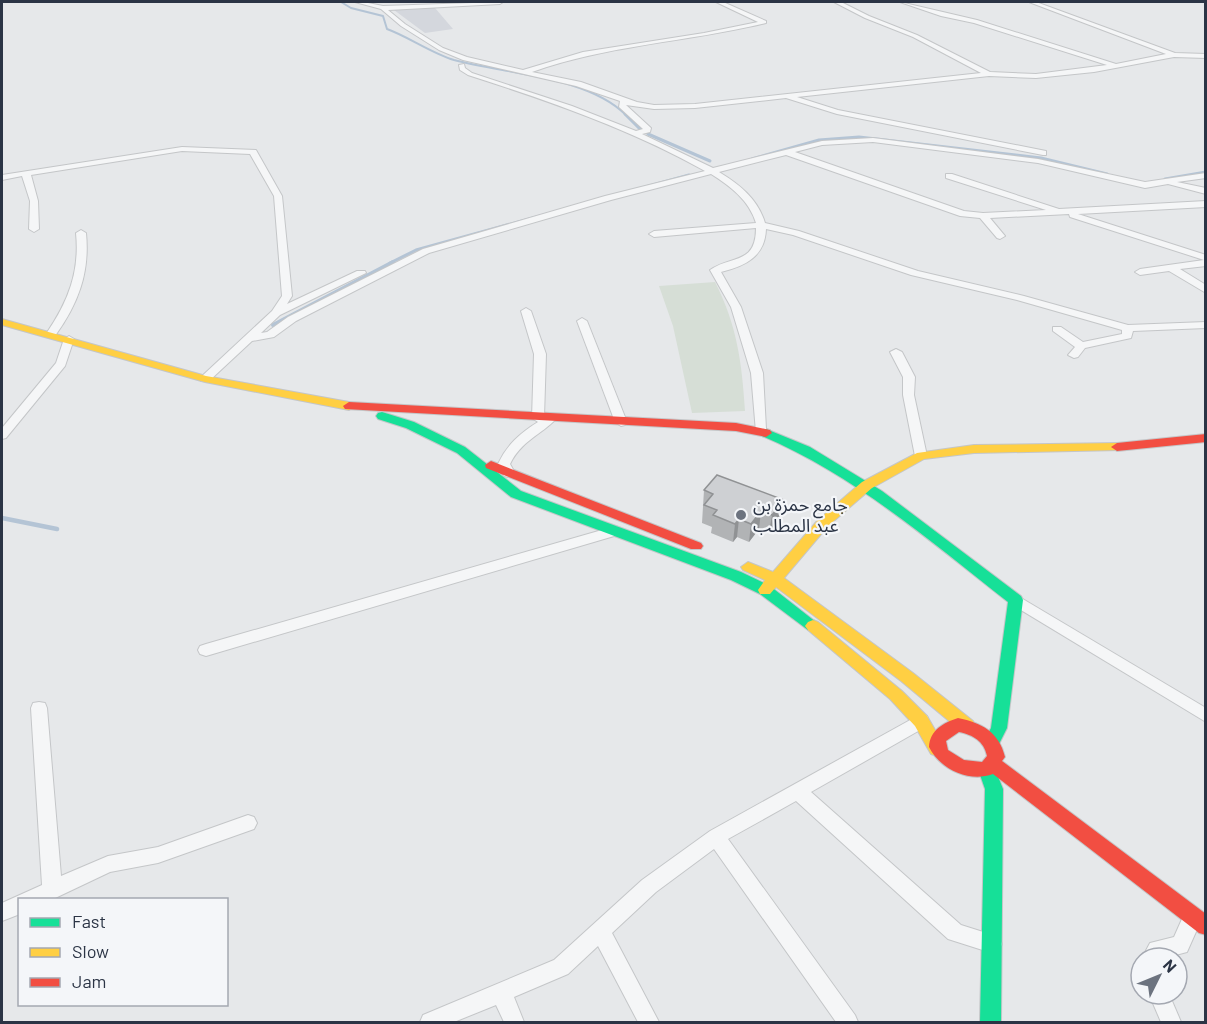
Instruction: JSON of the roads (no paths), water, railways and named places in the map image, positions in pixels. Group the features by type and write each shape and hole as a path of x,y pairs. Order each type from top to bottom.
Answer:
{"main road":[{"path":"2,322 205,379 350,406 760,429 784,438 867,485 897,505 1016,600 999,728 992,741"},
{"path":"350,406 410,425 508,473 776,579 907,677 967,726 985,734 996,749 990,766 994,789 991,1023"},
{"path":"765,590 824,523 867,485 921,456 974,449 1129,447 1206,438"},
{"path":"468,455 516,494 736,576 765,590 896,695 921,721 949,763 958,769 979,772 990,766"},
{"path":"937,748 936,741 943,729 958,725 967,726"},
{"path":"990,766 1199,921"}],"street":[{"path":"358,2 383,8 500,2"},
{"path":"524,72 554,60 586,52 764,22 719,2"},
{"path":"837,2 915,36 989,74"},
{"path":"903,2 943,15 975,21 1116,66"},
{"path":"1032,2 1174,55"},
{"path":"383,8 441,49 465,59 589,88 624,101 664,107 989,74 1036,76 1116,66 1174,55 1206,56"},
{"path":"462,65 462,69 470,74 580,110 636,134 707,170 740,191 756,210 762,225 759,249 751,258 734,266 715,270 736,306 758,372 760,429"},
{"path":"786,96 837,112 1015,147 1206,191"},
{"path":"624,101 622,105 647,128 636,134"},
{"path":"250,338 270,335 292,319 426,251 810,139 870,135 1041,156 1137,179 1206,169"},
{"path":"276,313 420,244 603,193 822,143 873,140 1038,161 1136,184 1164,183 1206,175"},
{"path":"2,177 182,148 253,152 278,196 287,296 276,313 205,379"},
{"path":"786,152 963,213 983,216 1206,204"},
{"path":"26,174 34,201 34,229"},
{"path":"949,176 1206,258"},
{"path":"983,216 1000,236"},
{"path":"654,234 762,225 796,233 915,273 1020,298 1128,328 1206,325"},
{"path":"51,334 68,312 79,283 84,254 81,233"},
{"path":"1140,272 1206,263"},
{"path":"1171,268 1206,290"},
{"path":"508,473 504,464 509,451 544,418 540,354 526,311"},
{"path":"582,321 621,422"},
{"path":"1057,329 1077,351 1127,336 1128,328"},
{"path":"2,435 61,364 69,339"},
{"path":"896,352 909,377 906,390 919,433 921,456"},
{"path":"206,650 616,531"},
{"path":"1016,600 1206,716"},
{"path":"39,708 52,889"},
{"path":"430,1023 561,967 649,886 716,837 921,721"},
{"path":"798,791 955,932 992,944"},
{"path":"33,898 108,864 158,855 248,823"},
{"path":"716,837 848,1023"},
{"path":"2,912 18,905"},
{"path":"1175,946 1180,945 1199,921"},
{"path":"601,931 649,1023"},
{"path":"501,992 514,1023"},
{"path":"1164,1006 1171,1023"}],"waterway":[{"path":"341,2 351,8 383,16 387,29 445,57 568,84 610,102 626,115"},
{"path":"626,115 640,129"},
{"path":"648,134 710,161"},
{"path":"752,159 819,140 859,137 1041,158 1107,174"},
{"path":"1165,179 1206,172"},
{"path":"390,263 416,250 689,175"},
{"path":"273,325 393,262"},
{"path":"2,518 57,529"}],"place":[{"name":"جامع حمزة بن عبد المطلب","path":"741,515"}]}
